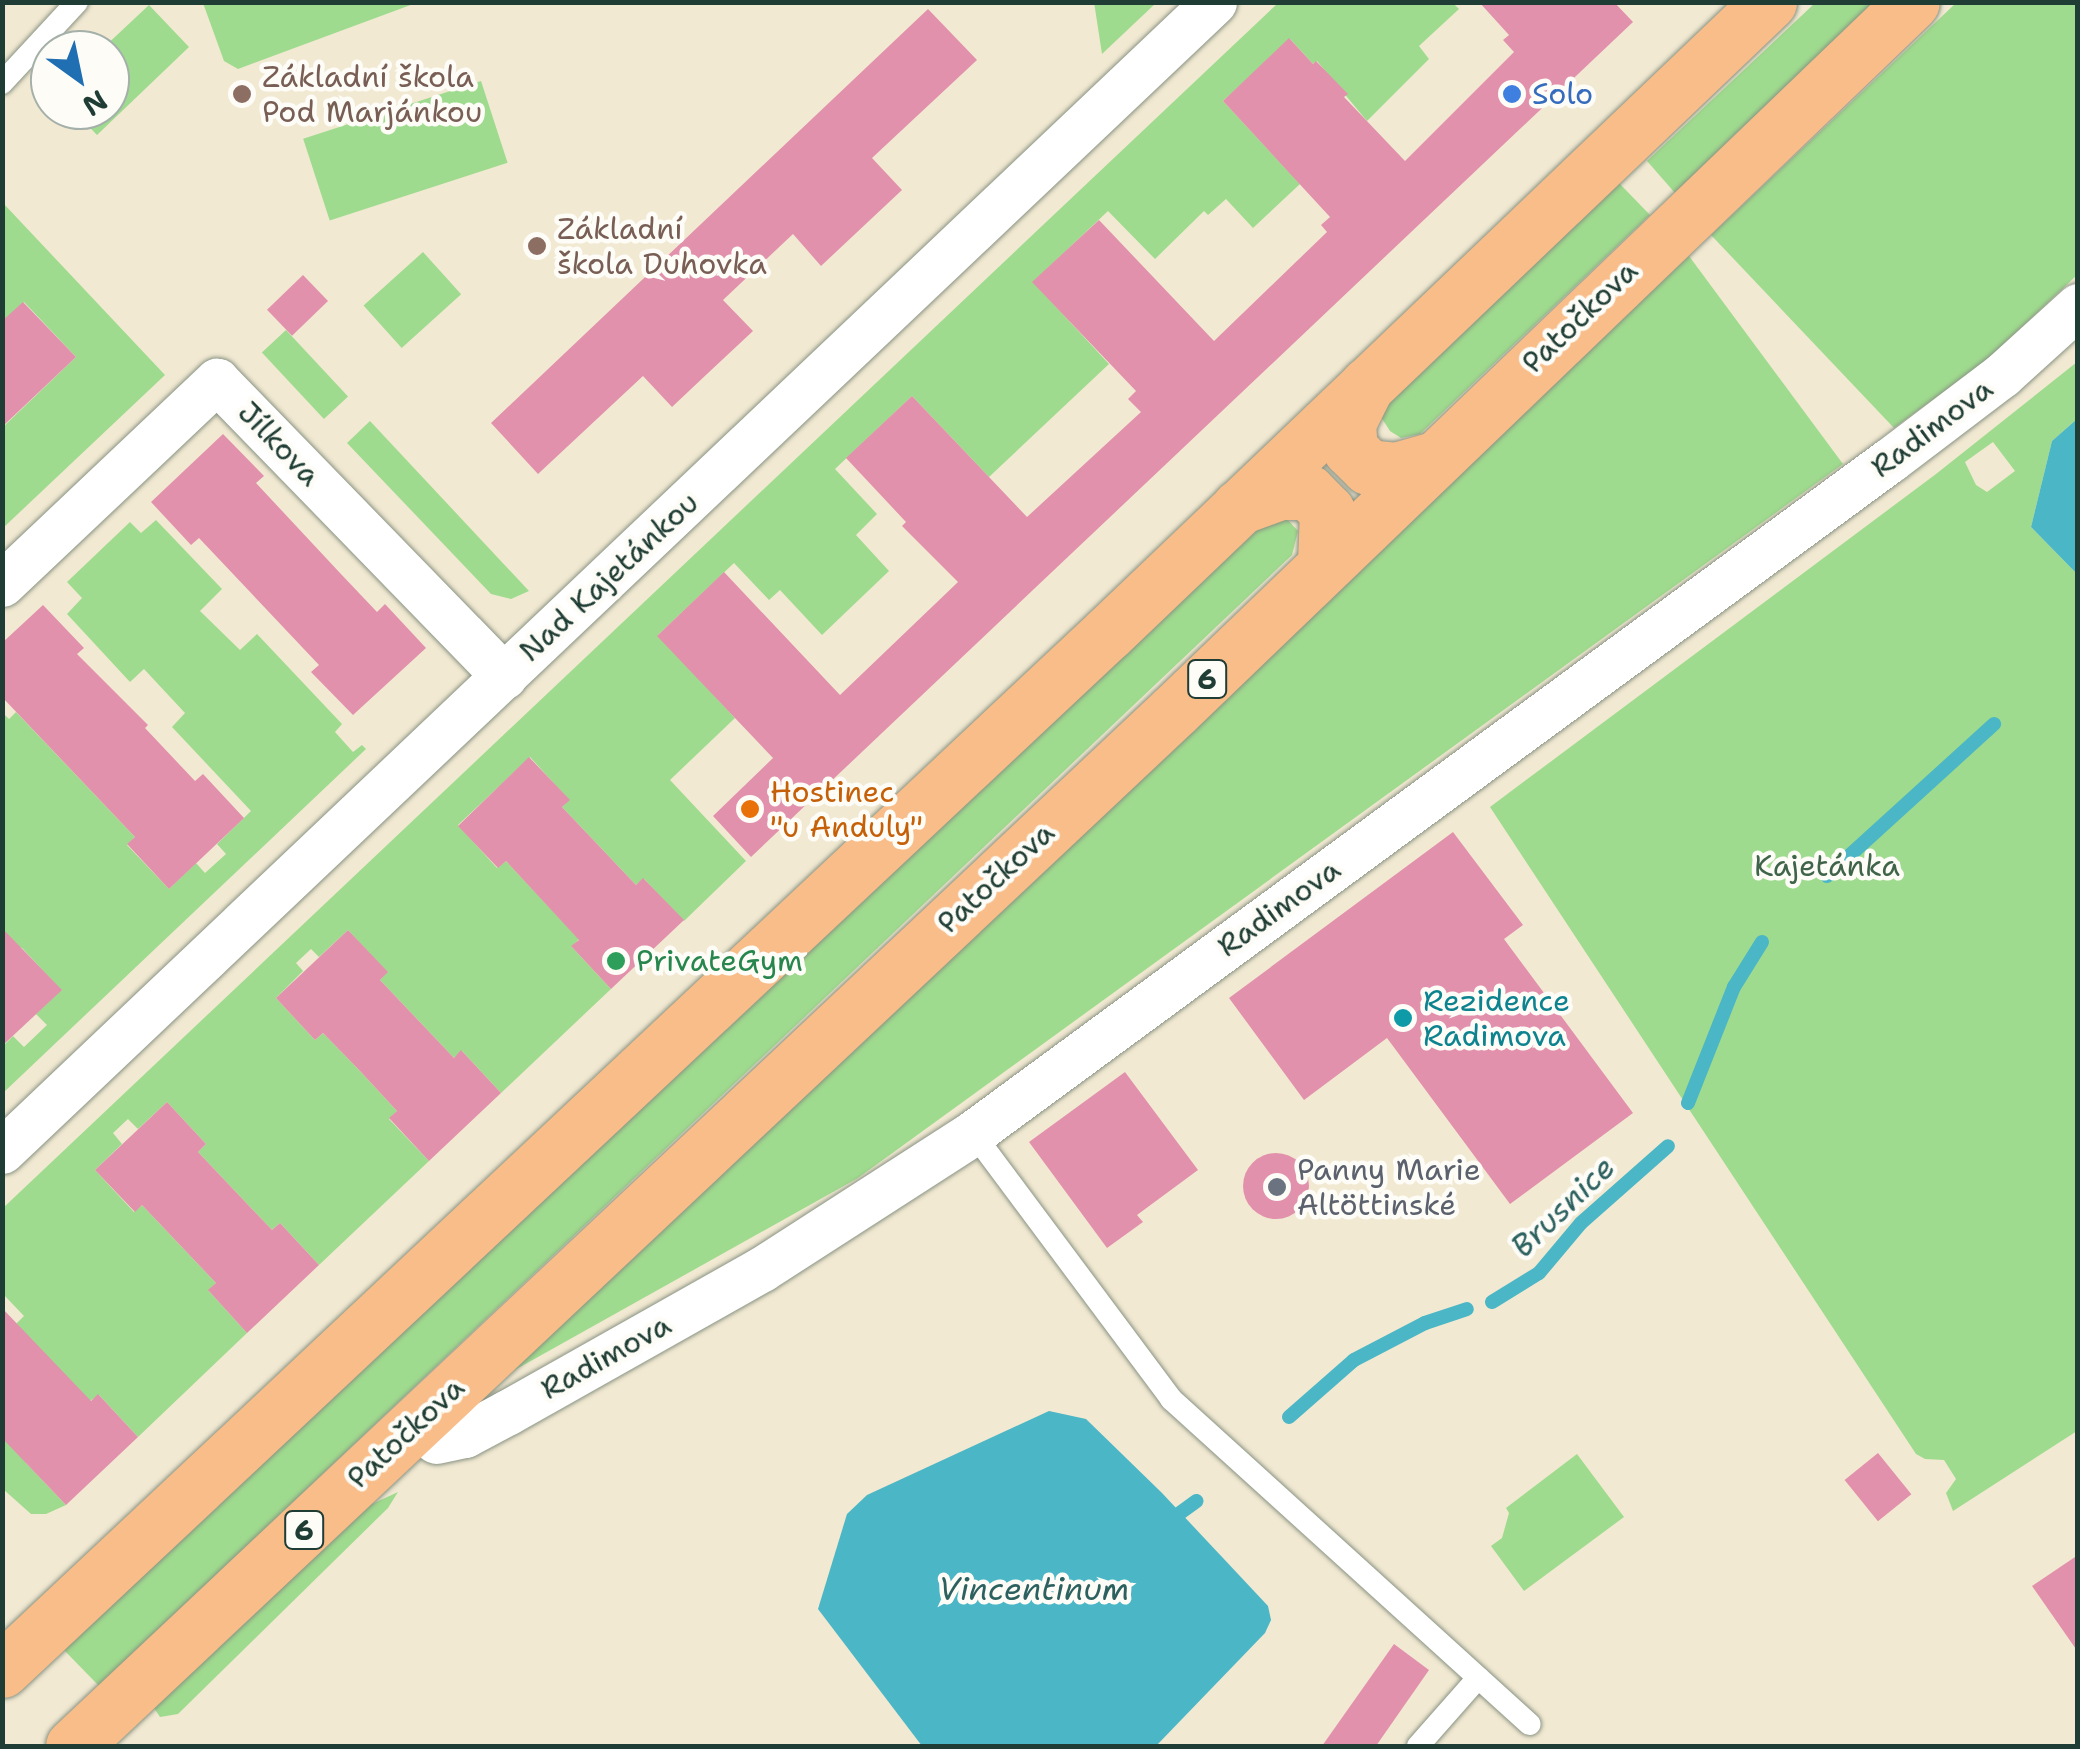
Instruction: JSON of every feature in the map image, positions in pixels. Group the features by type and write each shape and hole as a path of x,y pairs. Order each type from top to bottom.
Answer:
{"main road":[{"path":"2,1670 1238,508 1769,2"},
{"name":"Patočkova","path":"73,1746 1325,564 1912,2"},
{"path":"1367,385 1348,423 1350,449 1368,467 1396,470 1434,459"},
{"path":"1238,508 1280,492 1308,492 1327,511 1325,564"}],"street":[{"name":"Nad Kajetánkou","path":"2,1150 1214,2"},
{"name":"Radimova","path":"436,1441 464,1435 508,1412 762,1269 973,1133 1890,460 2002,375 2078,306"},
{"name":"Jílkova","path":"2,584 217,381 504,676"}],"lane":[{"path":"2,83 77,2"},
{"path":"973,1133 1171,1399 1529,1724"},
{"path":"1418,1746 1478,1678"}],"green space":[{"path":"203,2 416,3 238,69 224,61"},
{"path":"1094,2 1156,2 1156,3 1102,54"},
{"path":"1452,2 1459,9 1419,46 1429,59 1367,121 1317,61 1313,64 1290,39 1223,101 1300,184 1253,228 1226,199 1208,215 1204,211 1155,259 1108,211 1033,282 1109,364 989,477 912,396 835,469 877,514 856,535 889,571 822,635 780,590 769,600 734,563 658,635 735,718 670,780 746,861 684,921 644,879 636,885 562,807 569,800 530,757 458,825 497,868 506,861 579,939 572,947 611,989 501,1093 462,1051 454,1058 380,980 387,972 348,930 319,957 311,949 296,963 303,971 276,998 315,1040 323,1033 361,1072 397,1111 389,1119 429,1161 319,1265 280,1223 272,1230 198,1152 206,1144 167,1102 138,1129 128,1119 113,1133 122,1144 95,1170 134,1212 142,1205 216,1283 209,1291 247,1333 138,1437 99,1395 90,1401 16,1324 24,1316 3,1294 3,1208 1278,3"},
{"path":"1815,3 1878,3 1675,193 1647,161"},
{"path":"1956,3 2077,3 2077,275 1988,359 1894,428 1711,235"},
{"path":"149,5 189,47 130,103 130,30 122,30"},
{"path":"481,81 508,163 330,221 303,139"},
{"path":"1619,183 1650,215 1420,434 1401,438 1390,431 1379,414 1383,406"},
{"path":"3,203 165,375 3,528 3,427 76,357 24,302 3,321"},
{"path":"423,252 461,294 402,348 364,306"},
{"path":"1689,256 1843,464 858,1178 495,1381"},
{"path":"286,330 348,397 324,419 262,353"},
{"name":"Kajetánka","path":"2077,362 2077,419 2052,441 2031,527 2077,574 2077,1431 1953,1511 1946,1493 1956,1479 1944,1460 1925,1459 1916,1454 1490,807 1936,474","holes":["1993,442 2015,471 1987,492 1976,485 1965,462"]},
{"path":"370,421 529,591 511,599 491,594 347,443"},
{"path":"1286,518 1298,531 1292,555 99,1686 62,1648 1259,522"},
{"path":"156,520 222,589 200,611 240,650 257,634 342,724 335,732 353,752 362,745 366,749 3,1093 3,1046 13,1036 24,1047 47,1025 36,1014 61,990 22,948 3,943 3,713 9,719 16,712 135,837 127,845 169,889 196,863 205,873 226,854 217,844 251,811 172,727 185,713 144,669 130,682 67,614 82,598 67,582 130,522 141,533"},
{"path":"2,1422 26,1463 66,1505 46,1514 31,1514 3,1489"},
{"path":"1577,1454 1624,1517 1524,1591 1491,1546 1502,1538 1509,1513 1506,1508"},
{"path":"398,1492 388,1508 178,1714 160,1717 154,1708 361,1509"}],"water":[{"path":"2077,419 2077,574 2031,527 2052,441"},
{"name":"Vincentinum","path":"1049,1411 1086,1419 1268,1606 1271,1620 1265,1633 1156,1746 922,1746 818,1609 847,1514 867,1495"}],"building":[{"path":"1479,2 1614,2 1633,22 751,857 713,816 773,758 657,636 724,572 840,695 958,582 902,526 906,522 846,458 912,396 1027,517 1141,412 1128,399 1136,391 1032,282 1099,220 1214,341 1327,232 1321,225 1330,217 1223,101 1289,38 1348,94 1344,97 1405,161 1514,52 1503,40 1509,35"},
{"path":"928,9 977,60 872,158 902,190 821,266 793,234 723,300 753,331 672,407 643,376 538,474 491,423"},
{"path":"303,275 328,301 292,336 267,310"},
{"path":"23,302 76,357 2,427 2,321"},
{"path":"223,434 264,476 256,483 340,573 377,612 385,604 426,648 353,715 311,672 319,665 199,538 191,545 151,502"},
{"path":"43,605 84,648 77,654 148,725 145,728 195,781 203,774 244,818 169,889 127,844 135,837 2,697 2,643"},
{"path":"529,757 570,800 562,807 636,885 643,878 684,920 611,989 571,946 579,940 506,861 498,868 458,826"},
{"name":"Rezidence Radimova","path":"1453,832 1523,925 1504,939 1633,1113 1510,1204 1387,1038 1304,1100 1229,998"},
{"path":"2,928 62,990 2,1046"},
{"path":"348,930 388,972 380,980 454,1058 461,1050 501,1093 429,1161 389,1118 397,1111 361,1072 323,1033 315,1040 276,998"},
{"path":"1125,1072 1198,1170 1137,1215 1143,1222 1107,1248 1029,1142"},
{"path":"167,1102 206,1144 198,1152 272,1230 280,1223 319,1265 247,1333 208,1290 216,1283 142,1205 135,1212 95,1170"},
{"name":"Panny Marie Altöttinské","path":"1276,1153 1300,1162 1309,1186 1300,1210 1276,1219 1252,1210 1243,1186 1252,1162"},
{"path":"2,1308 91,1401 98,1394 138,1437 66,1505 2,1438"},
{"path":"1878,1453 1911,1494 1878,1521 1845,1480"},
{"path":"2078,1555 2078,1652 2032,1586"},
{"path":"1394,1644 1429,1670 1376,1746 1322,1746"}],"waterway":[{"name":"Brusnice","path":"1827,876 1994,724"},
{"name":"Brusnice","path":"1688,1103 1734,987 1762,942"},
{"name":"Brusnice","path":"1492,1302 1539,1273 1581,1223 1668,1146"},
{"name":"Brusnice","path":"1289,1417 1354,1360 1425,1323 1467,1309"},
{"name":"Brusnice","path":"1169,1521 1197,1501"}],"place":[{"name":"Základní škola Pod Marjánkou","path":"242,94"},
{"name":"Solo","path":"1512,94"},
{"name":"Základní škola Duhovka","path":"537,246"},
{"name":"Hostinec \"u Anduly\"","path":"750,809"},
{"name":"PrivateGym","path":"616,961"},
{"name":"Rezidence Radimova","path":"1403,1018"},
{"name":"Panny Marie Altöttinské","path":"1277,1187"}]}
